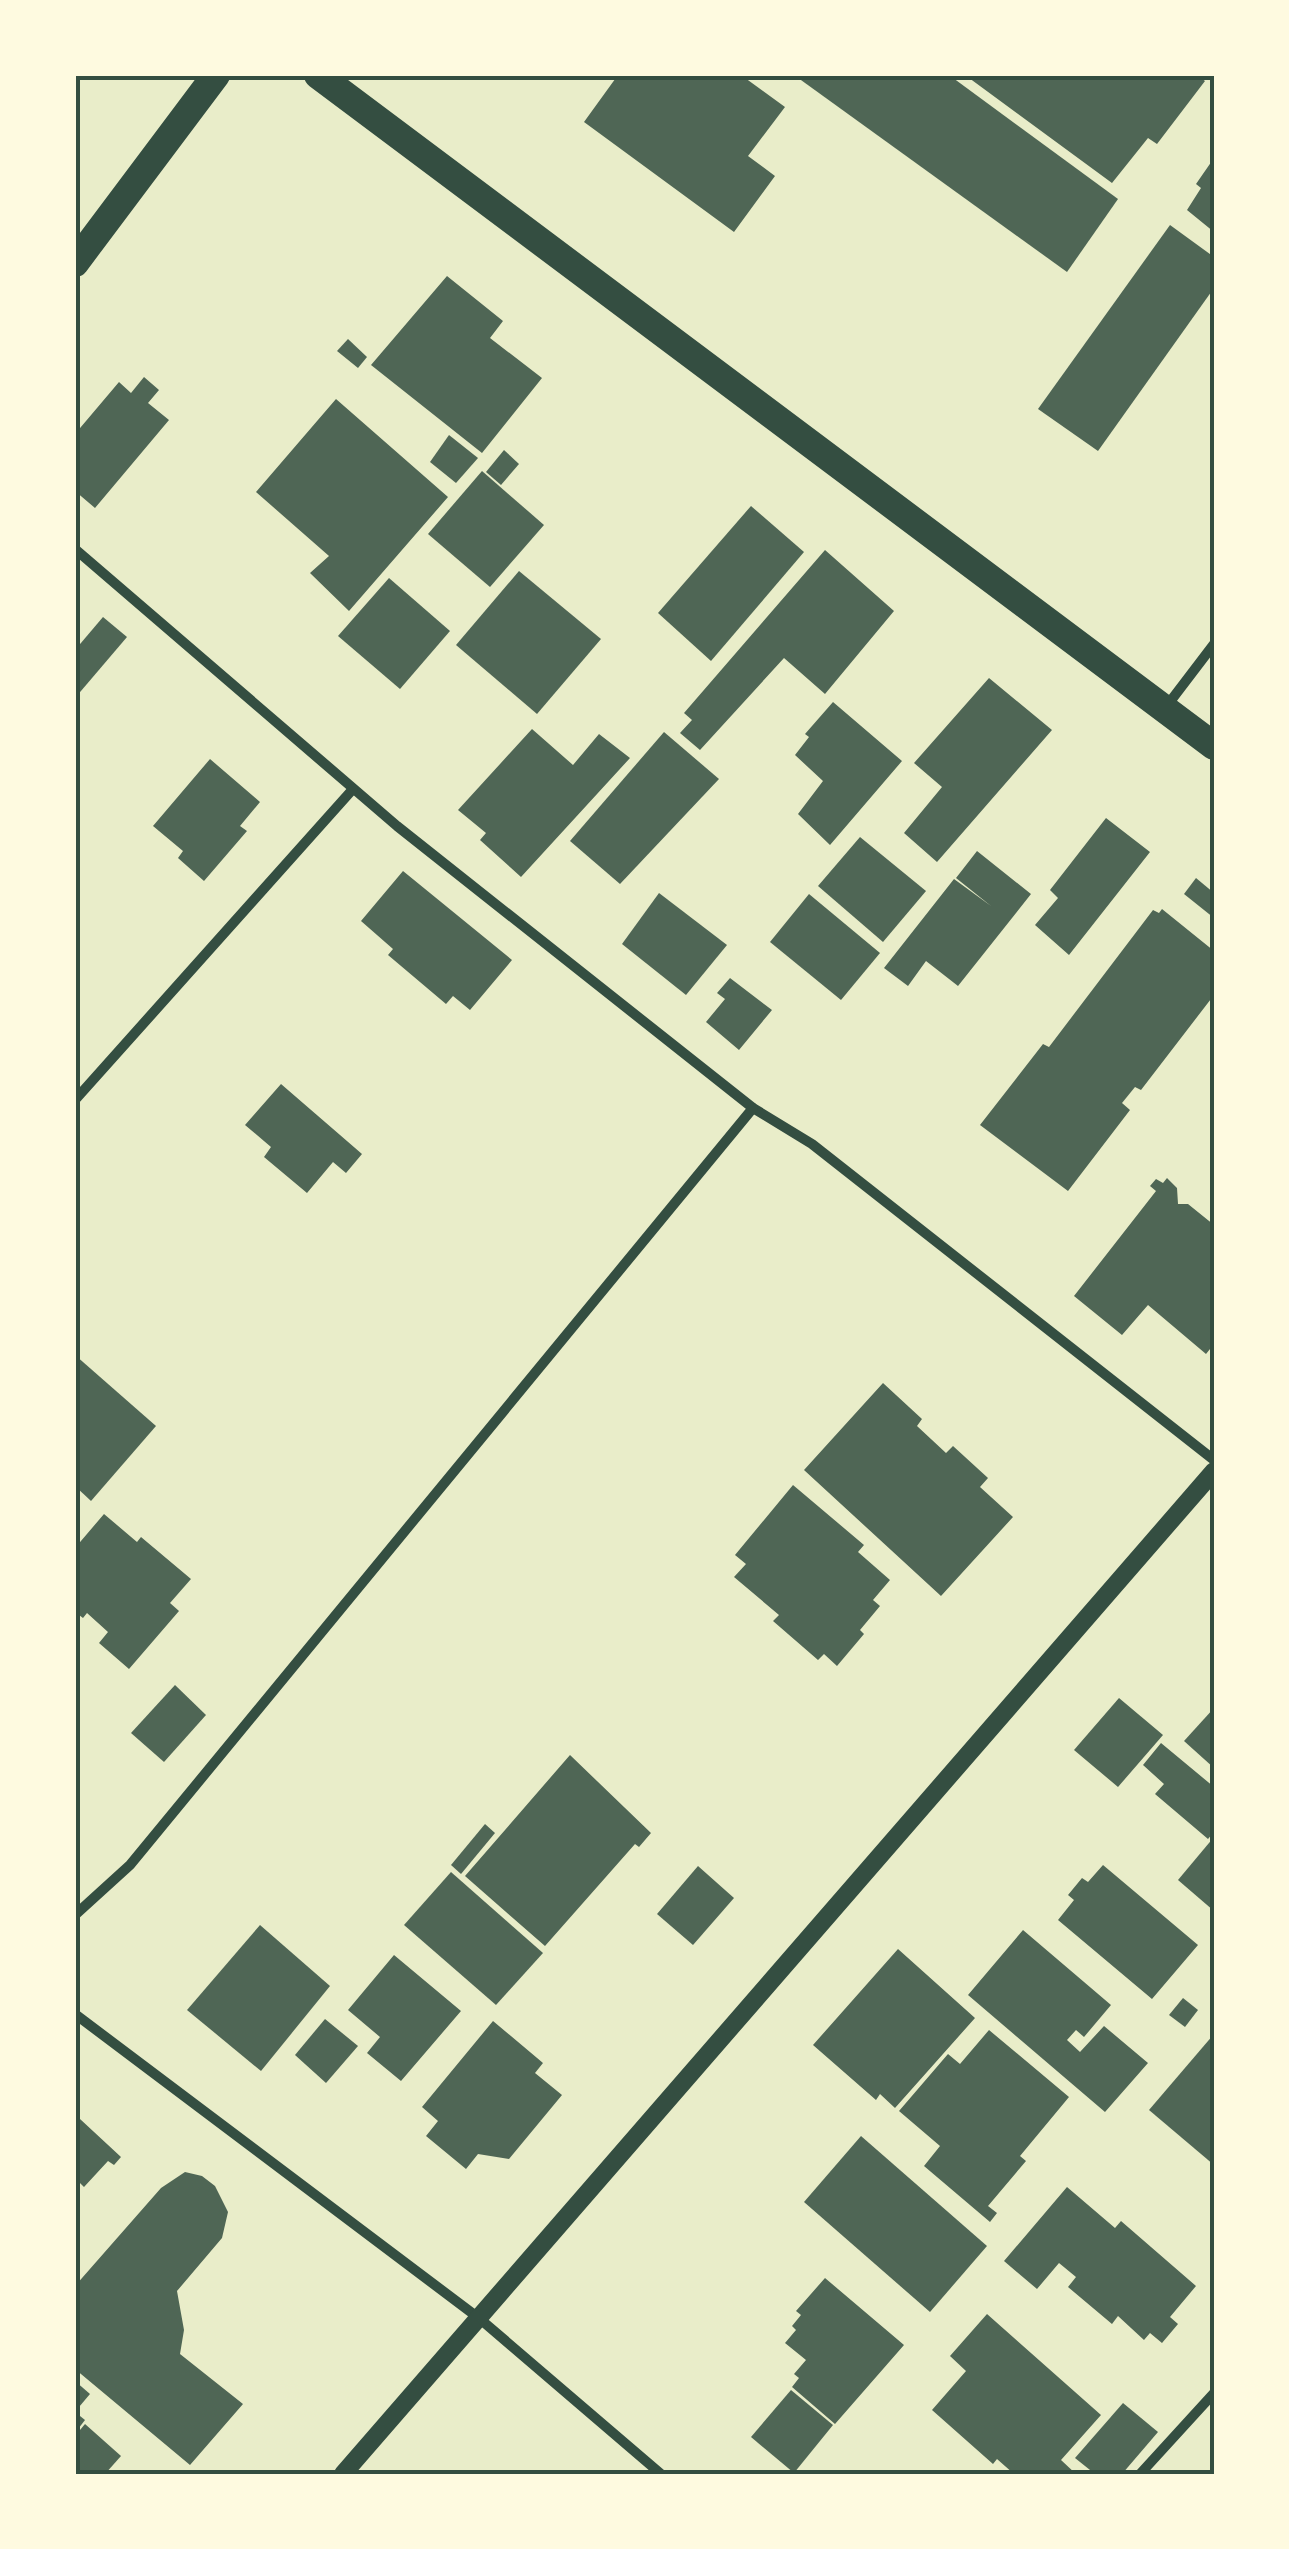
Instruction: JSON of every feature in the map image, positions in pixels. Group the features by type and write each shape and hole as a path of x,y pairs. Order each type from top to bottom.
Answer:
{"highway":[{"path":"75,263 216,75"},
{"path":"318,75 1214,746"}],"street":[{"path":"75,549 353,789 753,1108 812,1144 1214,1460"},
{"path":"1166,708 1214,644"},
{"path":"75,1100 353,789"},
{"path":"75,1915 130,1865 753,1108"},
{"path":"343,2474 1214,1471"},
{"path":"75,2014 480,2319 661,2474"},
{"path":"1140,2474 1214,2393"}],"building":[{"path":"618,75 741,75 785,107 748,156 775,176 734,232 584,122"},
{"path":"794,75 949,75 1118,199 1067,272"},
{"path":"965,75 1197,75 1205,81 1157,144 1148,138 1112,183"},
{"path":"1214,158 1214,232 1187,210 1201,188 1196,184"},
{"path":"1170,225 1214,257 1214,288 1098,451 1038,409"},
{"path":"447,276 503,321 490,338 542,378 482,453 371,365"},
{"path":"348,339 367,357 358,368 337,351"},
{"path":"144,377 159,390 148,403 169,420 95,508 75,491 75,434 119,382 131,393"},
{"path":"336,399 448,497 349,611 310,573 329,556 256,492"},
{"path":"449,435 478,458 456,483 430,462"},
{"path":"504,450 519,464 501,485 486,472"},
{"path":"482,471 544,525 490,587 428,534"},
{"path":"751,506 804,552 711,661 658,613"},
{"path":"825,550 894,611 825,694 784,658 700,750 680,733 692,720 684,713"},
{"path":"519,571 601,639 537,714 456,645"},
{"path":"389,578 450,631 400,689 338,636"},
{"path":"103,617 127,637 75,698 75,650"},
{"path":"989,678 1052,730 937,862 904,833 942,787 914,763"},
{"path":"833,702 902,761 830,845 798,814 823,781 795,755 809,737 805,734"},
{"path":"532,729 573,765 599,734 630,758 521,877 480,840 486,833 458,810"},
{"path":"664,732 719,779 620,884 570,841"},
{"path":"210,759 260,802 240,826 247,831 204,881 178,858 183,851 153,826"},
{"path":"1106,818 1150,852 1069,955 1035,925 1058,898 1050,890"},
{"path":"860,837 926,891 883,942 818,886"},
{"path":"977,851 1031,894 958,986 926,961 908,986 884,968 954,879 991,906 956,878"},
{"path":"403,871 512,960 470,1010 453,996 446,1004 388,955 393,949 361,921"},
{"path":"1196,878 1214,893 1214,918 1184,894"},
{"path":"659,893 727,945 686,995 622,944"},
{"path":"809,894 880,953 841,1000 770,942"},
{"path":"1162,909 1214,951 1214,995 1141,1090 1135,1087 1122,1103 1130,1110 1068,1191 980,1125 1043,1044 1049,1047 1153,910 1159,913"},
{"path":"730,978 772,1010 739,1050 706,1022 725,999 717,993"},
{"path":"281,1084 362,1154 346,1173 333,1162 307,1193 264,1157 271,1147 245,1125"},
{"path":"1167,1178 1177,1188 1178,1204 1188,1204 1214,1225 1214,1344 1206,1354 1148,1305 1122,1335 1074,1296 1156,1191 1150,1186 1156,1179 1163,1183"},
{"path":"75,1355 156,1426 91,1501 75,1486"},
{"path":"883,1383 922,1419 917,1426 946,1453 953,1446 988,1478 980,1487 1013,1517 941,1596 804,1470"},
{"path":"793,1485 864,1545 858,1552 890,1580 873,1600 880,1606 860,1630 864,1634 837,1666 824,1654 818,1660 773,1621 779,1615 734,1577 746,1564 735,1555"},
{"path":"104,1514 137,1542 141,1537 191,1579 170,1603 179,1611 129,1669 99,1643 108,1632 87,1613 83,1618 75,1612 75,1548"},
{"path":"175,1685 206,1715 164,1762 131,1733"},
{"path":"1119,1698 1163,1735 1118,1787 1074,1750"},
{"path":"1214,1708 1214,1768 1184,1741"},
{"path":"1161,1743 1214,1787 1214,1832 1208,1839 1155,1794 1164,1784 1143,1765"},
{"path":"570,1755 651,1833 639,1847 635,1844 545,1946 465,1876"},
{"path":"485,1824 495,1833 461,1874 451,1865"},
{"path":"1214,1837 1214,1911 1178,1880"},
{"path":"1103,1865 1198,1945 1152,1999 1058,1920 1074,1900 1068,1895 1082,1878 1088,1882"},
{"path":"698,1866 734,1898 693,1945 657,1914"},
{"path":"451,1872 543,1953 496,2005 404,1925"},
{"path":"260,1925 330,1986 261,2071 187,2010"},
{"path":"1023,1930 1111,2005 1084,2037 1076,2030 1067,2040 1080,2052 1104,2026 1148,2063 1105,2112 968,1995"},
{"path":"898,1949 975,2018 895,2108 880,2094 876,2100 813,2045"},
{"path":"394,1955 461,2011 401,2081 367,2053 380,2037 348,2010"},
{"path":"1183,1998 1198,2010 1185,2027 1169,2015"},
{"path":"325,2019 358,2046 326,2083 295,2055"},
{"path":"493,2021 543,2063 535,2073 562,2095 509,2159 478,2154 466,2169 426,2136 438,2121 422,2107"},
{"path":"989,2030 1069,2097 1020,2156 1026,2161 988,2206 997,2213 990,2222 924,2166 940,2146 899,2111 948,2054 960,2064"},
{"path":"1214,2034 1214,2165 1149,2110"},
{"path":"80,2119 121,2157 114,2165 108,2161 84,2187 75,2178 75,2124"},
{"path":"861,2136 987,2246 930,2312 804,2202"},
{"path":"185,2172 202,2176 215,2186 228,2212 222,2238 177,2291 184,2330 180,2354 243,2404 190,2465 75,2369 75,2286 161,2188"},
{"path":"1067,2187 1115,2228 1121,2221 1196,2286 1170,2317 1178,2324 1162,2343 1150,2333 1144,2340 1118,2316 1112,2324 1068,2287 1076,2277 1059,2263 1037,2289 1004,2261"},
{"path":"825,2278 904,2345 835,2424 792,2387 799,2378 794,2374 806,2360 785,2343 796,2330 792,2326 801,2315 796,2311"},
{"path":"987,2314 1101,2415 1061,2460 1076,2474 1014,2474 997,2459 993,2464 932,2410 966,2371 950,2356"},
{"path":"75,2381 90,2394 79,2407 75,2403"},
{"path":"791,2390 833,2425 794,2473 751,2437"},
{"path":"1123,2403 1158,2432 1122,2474 1095,2474 1075,2458"},
{"path":"75,2412 85,2420 75,2433"},
{"path":"85,2424 121,2456 105,2474 75,2474 75,2436"}]}
